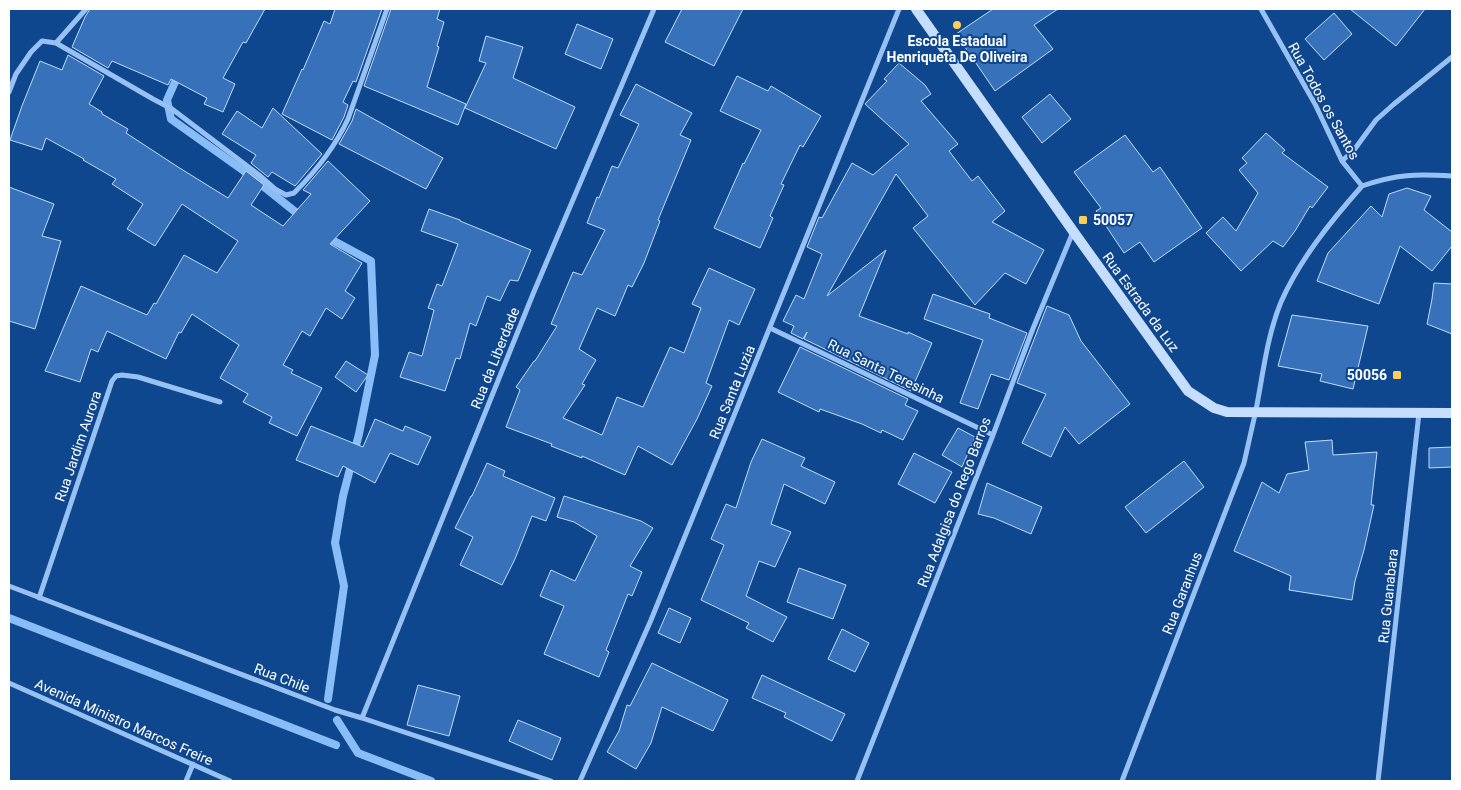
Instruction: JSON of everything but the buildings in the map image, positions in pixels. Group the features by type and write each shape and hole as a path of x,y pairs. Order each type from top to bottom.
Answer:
{"main road":[{"name":"Rua Estrada da Luz","path":"916,9 1188,391 1214,408 1227,412 1452,413"}],"street":[{"path":"56,43 86,9"},
{"path":"9,92 16,74 42,40 56,43 172,109 275,189 286,195 294,193 333,148 342,132 387,9"},
{"name":"Rua da Liberdade","path":"362,718 533,294 654,9"},
{"name":"Rua Santa Luzia","path":"580,781 648,628 898,9"},
{"name":"Rua Todos os Santos","path":"1261,9 1315,104 1342,161 1362,186"},
{"path":"1342,161 1354,150 1376,120 1452,58"},
{"path":"1362,186 1403,175 1452,176"},
{"name":"Rua Garanhus","path":"1122,781 1244,463 1273,326 1281,303 1291,282 1316,242 1337,214 1362,186"},
{"name":"Rua Adalgisa do Rego Barros","path":"857,781 994,435 1032,330 1073,231"},
{"name":"Rua Santa Teresinha","path":"770,328 994,435"},
{"name":"Rua Jardim Aurora","path":"39,598 112,381 116,376 138,377 220,402"},
{"name":"Rua Guanabara","path":"1378,781 1420,413"},
{"name":"Rua Chile","path":"9,586 335,710 551,781"},
{"name":"Avenida Ministro Marcos Freire","path":"9,683 230,781"},
{"path":"186,781 193,764"}],"waterway":[{"path":"179,73 167,100 171,119 244,171 303,218"},
{"path":"326,235 371,261 375,355 359,434 343,496 335,543 344,586 328,699"},
{"path":"9,618 336,745"},
{"path":"337,720 358,753 431,781"}],"place":[{"name":"Escola Estadual Henriqueta De Oliveira","path":"957,25"},
{"name":"50057","path":"1083,220"},
{"name":"50056","path":"1397,375"}]}
